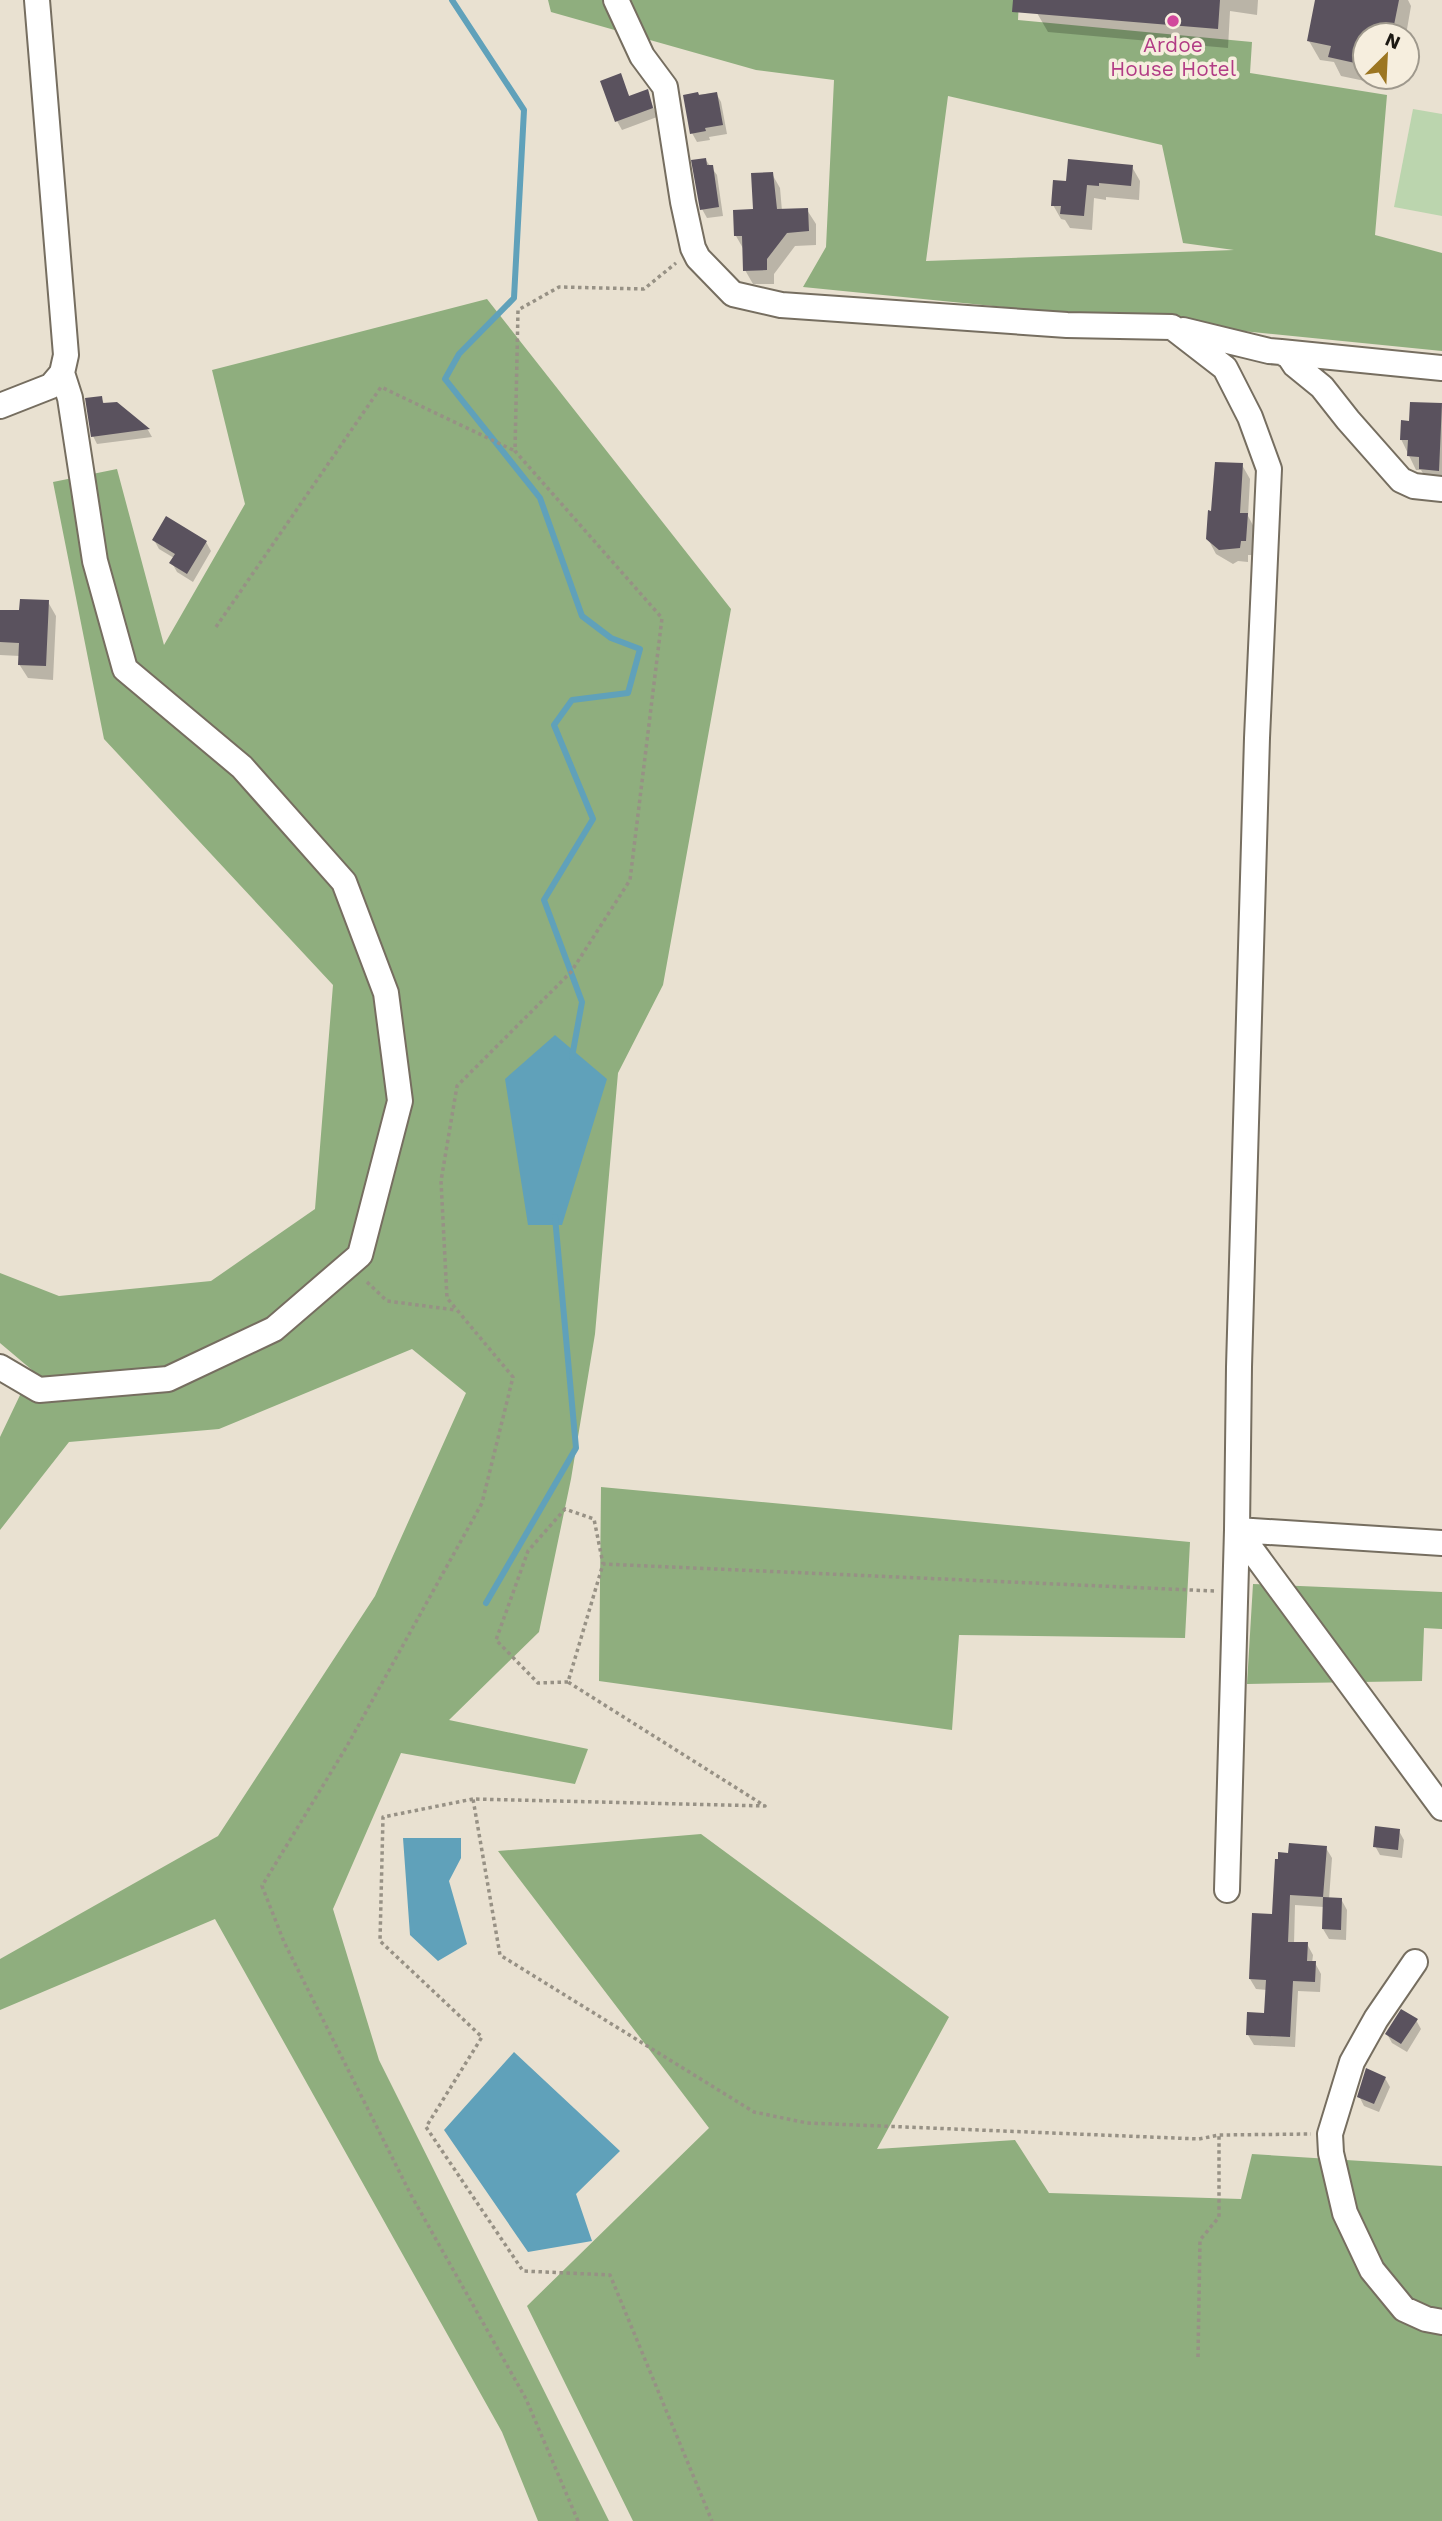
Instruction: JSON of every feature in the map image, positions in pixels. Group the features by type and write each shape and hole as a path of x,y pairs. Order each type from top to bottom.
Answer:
{"street":[{"path":"0,406 51,386 62,373 66,355 37,0"},
{"path":"616,0 642,56 666,87 683,202 693,248 698,258 733,294 780,304 1068,326 1172,327 1269,351 1442,368"},
{"path":"1172,327 1225,368 1250,417 1269,469 1256,752 1227,1890"},
{"path":"1281,352 1289,356 1295,365 1322,387 1401,480 1414,486 1442,489"},
{"path":"0,1367 39,1391 168,1379 274,1329 360,1255 400,1101 386,993 344,882 242,767 125,669 95,561 70,398 62,373"},
{"path":"1237,1530 1442,1543"},
{"path":"1237,1530 1442,1808"},
{"path":"1415,1962 1376,2019 1352,2062 1330,2134 1331,2153 1345,2213 1372,2270 1404,2309 1426,2319 1442,2322"}],"path":[{"path":"515,451 517,310 559,287 644,289 693,248"},
{"path":"216,627 381,387 515,451 662,618 630,880 570,972 457,1086 441,1181 447,1298 513,1377 482,1503 347,1746 262,1886 284,1942 411,2195 526,2399 578,2521"},
{"path":"367,1282 387,1301 458,1310"},
{"path":"568,1682 603,1564 594,1519 565,1509 528,1551 496,1640 538,1683 568,1682 765,1806 473,1799 383,1817 380,1941 482,2037 425,2127 523,2271 610,2275 712,2521"},
{"path":"603,1564 1234,1592"},
{"path":"473,1799 500,1955 754,2112 807,2123 1199,2139 1219,2135 1330,2134"},
{"path":"1198,2357 1200,2240 1219,2217 1219,2135"}],"green space":[{"path":"548,0 1019,0 1018,20 1252,42 1250,73 1387,95 1375,235 1442,253 1442,351 803,287 826,247 834,80 756,70 551,12","holes":["948,96 1162,145 1183,243 1234,250 926,261"]},
{"path":"1413,109 1442,114 1442,216 1394,207"},
{"path":"487,299 731,609 663,985 618,1073 595,1334 571,1479 539,1632 449,1720 588,1749 575,1784 401,1753 333,1909 379,2060 609,2521 538,2521 502,2432 215,1919 0,2010 0,1959 218,1836 375,1596 466,1393 412,1349 219,1429 69,1442 0,1530 0,1437 32,1370 0,1343 0,1273 59,1296 211,1281 315,1209 333,985 104,739 53,482 117,469 164,645 245,504 212,370"},
{"path":"601,1487 1190,1542 1185,1638 959,1635 952,1730 599,1681"},
{"path":"1253,1584 1442,1592 1442,1629 1424,1628 1422,1681 1247,1684"},
{"path":"701,1834 949,2017 877,2149 1015,2140 1049,2193 1241,2199 1252,2154 1442,2166 1442,2521 633,2521 527,2306 709,2128 498,1851"}],"water":[{"path":"555,1035 607,1079 562,1225 528,1225 505,1079"},
{"path":"403,1838 461,1838 461,1858 449,1881 467,1944 438,1961 410,1935"},
{"path":"514,2052 620,2151 576,2194 592,2241 528,2252 444,2130"}],"building":[{"name":"Ardoe House Hotel","path":"1013,0 1220,0 1218,29 1012,12"},
{"path":"1315,0 1399,0 1395,21 1351,21 1351,62 1328,57 1331,46 1307,41"},
{"path":"621,73 629,96 648,89 653,108 615,122 600,81"},
{"path":"698,92 699,95 717,92 723,125 690,134 683,95"},
{"path":"706,158 707,165 713,165 719,207 700,210 691,160"},
{"path":"1068,159 1133,165 1131,186 1099,183 1099,186 1087,185 1084,216 1060,214 1061,206 1051,206 1053,180 1066,181"},
{"path":"773,172 777,209 808,208 809,231 787,233 767,259 767,270 743,271 742,236 734,236 733,210 753,209 751,173"},
{"path":"102,396 103,403 117,402 150,429 91,437 85,398"},
{"path":"1410,402 1442,403 1439,471 1419,469 1419,457 1407,456 1408,440 1400,440 1401,420 1409,421"},
{"path":"1215,462 1243,463 1240,513 1248,513 1246,541 1241,541 1240,548 1219,550 1206,539"},
{"path":"166,516 207,541 187,574 169,563 175,554 152,540"},
{"path":"20,599 49,600 46,666 18,665 19,643 0,642 0,610 19,610"},
{"path":"1375,1826 1400,1829 1398,1850 1373,1847"},
{"path":"1289,1843 1327,1846 1323,1897 1290,1895 1288,1942 1308,1942 1307,1961 1316,1961 1315,1982 1293,1981 1290,2037 1246,2035 1247,2012 1264,2013 1266,1980 1249,1979 1252,1913 1272,1914 1275,1859 1278,1859 1278,1852 1288,1853"},
{"path":"1323,1897 1342,1898 1341,1930 1322,1929"},
{"path":"1401,2009 1418,2019 1401,2044 1385,2034"},
{"path":"1366,2068 1386,2077 1374,2104 1357,2097"}],"waterway":[{"path":"452,0 524,110 514,298 459,354 445,379 540,498 582,616 611,638 640,649 628,693 572,700 554,725 593,819 544,900 582,1002 572,1057"},
{"path":"486,1603 576,1448 555,1217"}],"place":[{"name":"Ardoe House Hotel","path":"1173,21"}]}
